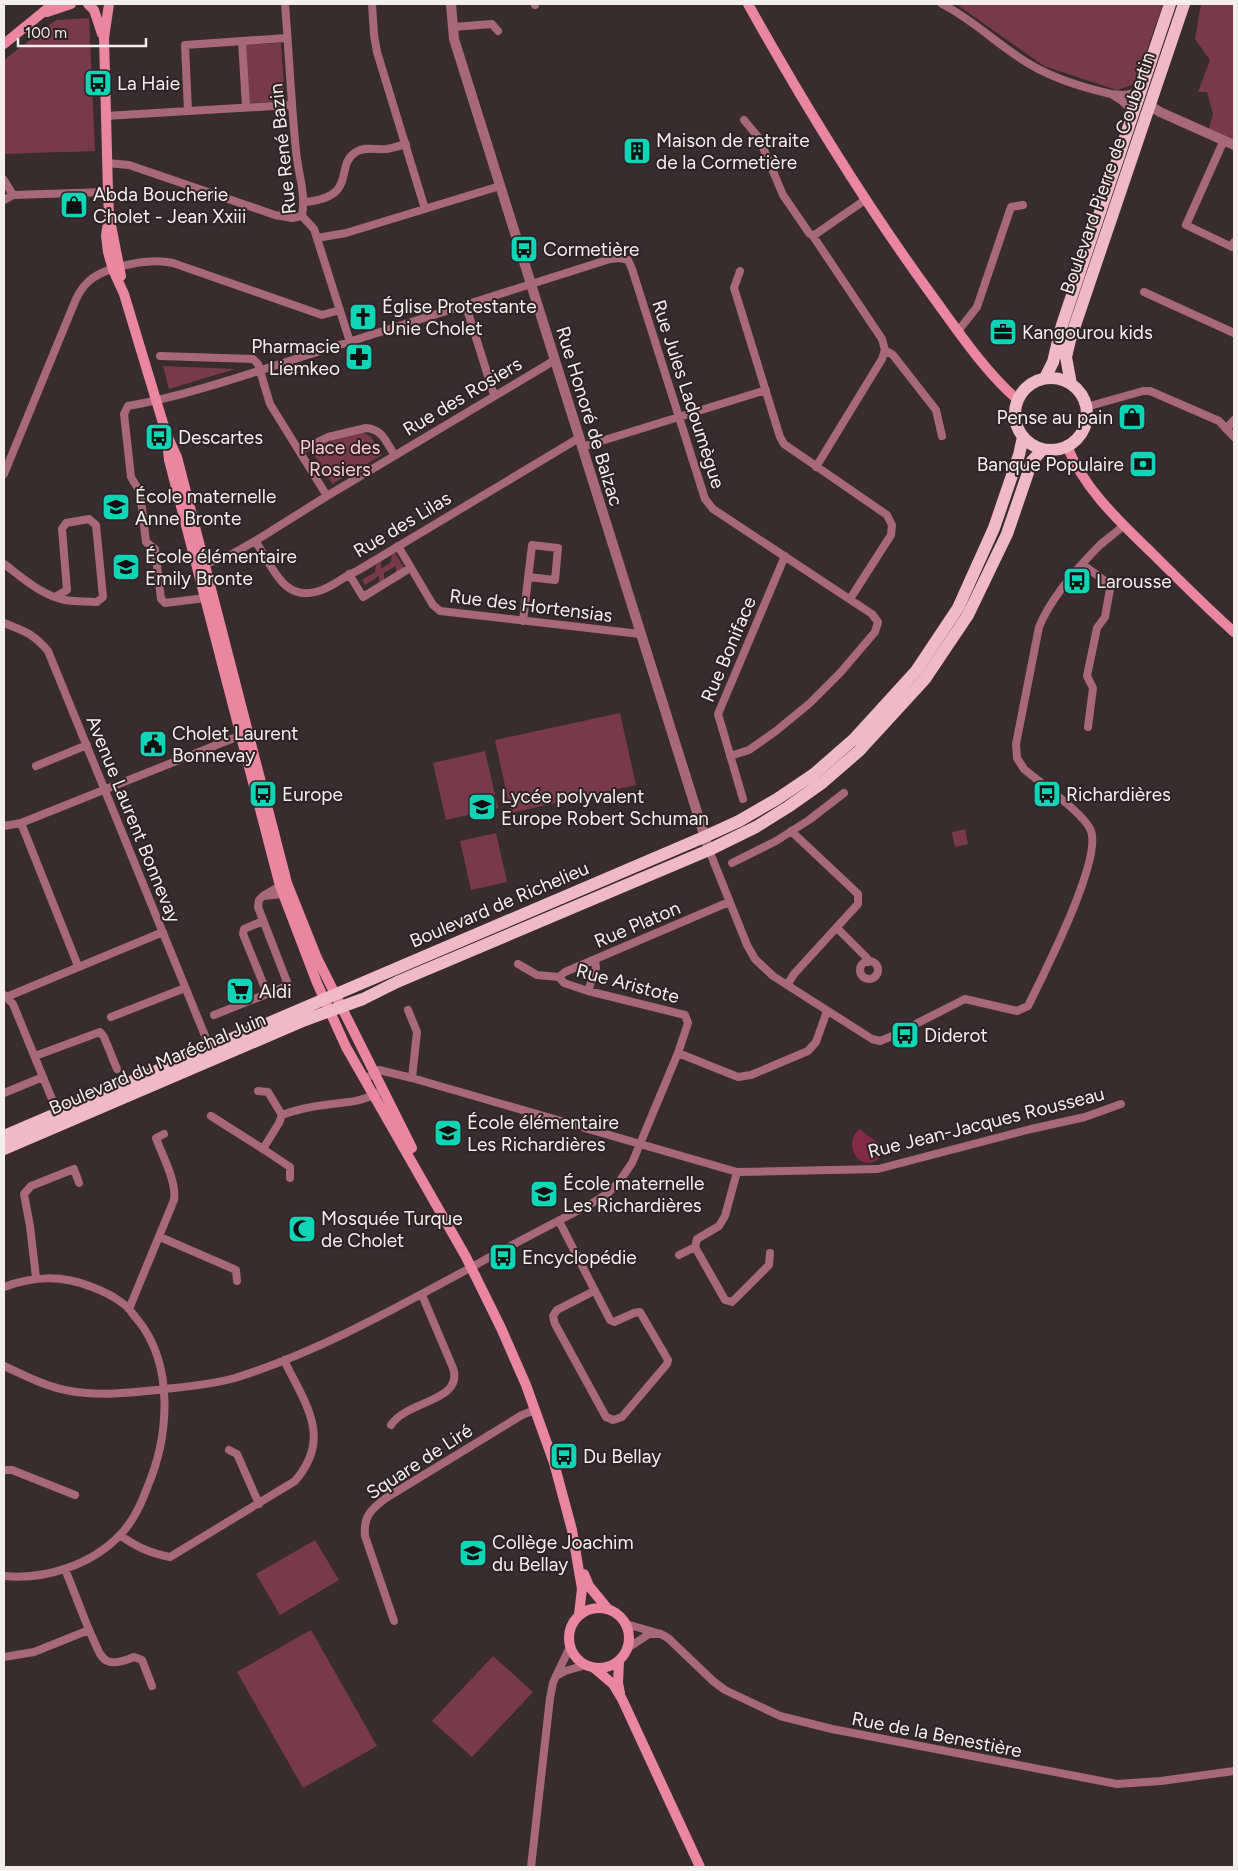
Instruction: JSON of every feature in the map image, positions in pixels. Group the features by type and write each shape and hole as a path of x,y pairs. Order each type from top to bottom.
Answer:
{"main road":[{"path":"4,44 52,4"},
{"path":"41,14 71,4"},
{"path":"108,4 104,38 105,116 109,215 116,269 157,400 166,433 169,460 205,598 295,904 317,958 328,979 336,1003 346,1047 365,1079 379,1093"},
{"path":"748,4 865,200 958,331 1006,390 1018,400"},
{"name":"Boulevard Pierre de Coubertin","path":"1045,378 1053,362 1062,325 1170,4"},
{"name":"Boulevard Pierre de Coubertin","path":"1071,384 1066,357 1070,340 1184,4"},
{"path":"92,6 104,38"},
{"path":"1045,378 1054,378 1071,384 1081,394 1086,407 1087,419 1083,430 1067,446 1055,450 1042,449 1032,444 1023,437 1015,419 1018,400 1029,386 1045,378"},
{"path":"166,433 177,457 205,564 281,890 336,1003 375,1073 379,1093 501,1328 535,1410 559,1480 577,1554 588,1586 596,1598 607,1608 622,1617 629,1632 628,1648 619,1661 611,1666 602,1668 590,1667"},
{"name":"Boulevard de Richelieu","path":"309,1006 336,1003 397,982 707,844 739,821 777,800 814,774 854,738 916,671 958,608 994,528 1023,437"},
{"path":"1067,446 1082,477 1124,525 1234,632"},
{"name":"Boulevard de Richelieu","path":"336,1003 707,844 756,827 788,808 822,783 859,751 925,679 968,615 1007,534 1032,461 1042,449"},
{"name":"Boulevard du Maréchal Juin","path":"4,1149 336,1003"},
{"name":"Boulevard du Maréchal Juin","path":"4,1136 309,1006"},
{"path":"577,1554 582,1589 579,1614 570,1629 568,1638 570,1647 573,1654 613,1684 622,1699 700,1867"},
{"path":"579,1614 597,1607 607,1608"},
{"path":"619,1661 618,1683 622,1699"}],"street":[{"name":"Rue René Bazin","path":"285,4 296,156 304,202 302,216 314,229 350,342"},
{"path":"372,4 377,52 425,209"},
{"name":"Rue Honoré de Balzac","path":"451,4 454,39 707,844"},
{"path":"942,4 972,22 1032,66 1057,77 1111,94 1124,95 1141,92"},
{"path":"453,27 492,24 498,31"},
{"path":"188,111 185,45 288,38"},
{"path":"242,41 246,107"},
{"path":"1111,94 1122,101 1134,113"},
{"path":"105,116 292,105"},
{"path":"1150,106 1234,145"},
{"path":"744,120 759,138 783,195 882,339 885,350 882,359 816,467"},
{"path":"1224,140 1186,225 1234,245"},
{"path":"304,202 316,201 331,195 339,189 353,154 367,148 384,149 406,144"},
{"path":"107,163 129,165 276,215 292,218 302,216"},
{"path":"4,180 13,195"},
{"path":"317,238 346,233 500,186"},
{"path":"4,200 13,195 108,192"},
{"path":"813,236 865,200"},
{"path":"958,331 977,307 1011,208 1023,205"},
{"name":"Rue Jules Ladoumègue","path":"531,285 610,259 620,258 628,260 705,499 713,509 872,614 878,622 875,632 840,673 810,703 749,750 730,756"},
{"path":"4,474 76,299 88,282 98,275 148,261 161,261 173,263 322,315 340,310"},
{"path":"740,271 734,288 780,437 784,444 887,515 892,525 891,535 850,599"},
{"path":"205,598 165,603 161,599 155,549 146,542 140,492 131,477 124,414 128,406 157,400 260,370 531,285"},
{"path":"1144,292 1234,333"},
{"path":"466,306 494,396"},
{"path":"885,350 893,355 936,410 942,436"},
{"path":"160,356 253,359 258,364 270,404 326,496"},
{"name":"Rue des Rosiers","path":"205,564 227,557 255,541 326,496 554,360"},
{"name":"Rue des Lilas","path":"255,541 275,575 283,584 307,593 320,591 580,442 678,417 766,390"},
{"path":"1086,407 1150,391 1219,421 1234,436"},
{"path":"1226,429 1234,420"},
{"path":"299,451 328,437 366,428 382,433 395,455"},
{"path":"4,564 29,583 55,597 64,600 97,602 103,597 96,525 89,520 66,523 62,529 67,590 55,597"},
{"path":"707,844 729,902 755,959 773,976 872,1039 880,1041 965,999 1017,1012 1028,1006 1066,930 1092,848 1092,832 1085,820 1024,769 1017,758 1016,744 1039,627 1045,613 1082,564 1101,544 1124,525"},
{"path":"523,621 528,578 532,545 558,548 555,580 528,578"},
{"name":"Rue des Hortensias","path":"398,546 433,606 440,611 640,634"},
{"name":"Rue Boniface","path":"743,799 718,714 785,556"},
{"path":"1082,564 1105,581 1110,589 1105,618 1097,628 1087,676 1093,688 1088,727"},
{"path":"349,574 363,596 410,568"},
{"name":"Avenue Laurent Bonnevay","path":"4,623 30,634 39,640 48,651 210,1048"},
{"path":"4,826 21,823 244,734"},
{"path":"36,766 87,745"},
{"path":"732,863 776,842 844,793"},
{"path":"21,823 78,966"},
{"path":"787,985 794,974 858,904 858,894 792,831"},
{"path":"214,1015 287,986 258,907 259,900 263,896 281,890 283,885 289,900 295,904"},
{"name":"Rue Platon","path":"559,977 565,972 729,902"},
{"path":"263,921 244,929 243,934 267,993"},
{"path":"837,928 867,958 868,962"},
{"path":"62,1110 56,1108 14,1004 5,996 162,932"},
{"path":"588,991 596,968 595,960"},
{"name":"Rue Aristote","path":"4,1366 42,1384 71,1391 119,1394 163,1390 233,1378 329,1342 422,1295 608,1193 619,1182 632,1163 678,1052 688,1023 685,1015 588,991 564,983 559,977 537,976 518,964"},
{"path":"111,1017 185,988"},
{"path":"408,1010 417,1032 412,1078"},
{"path":"678,1052 738,1077 751,1075 808,1051 816,1042 827,1011"},
{"path":"35,1056 100,1032 104,1037 117,1069"},
{"name":"Rue Jean-Jacques Rousseau","path":"375,1073 379,1070 412,1078 737,1172 878,1169 1085,1116 1121,1104"},
{"path":"365,1079 375,1073"},
{"path":"4,1093 43,1077"},
{"path":"258,1091 268,1092 282,1115"},
{"path":"263,1149 282,1115 292,1111 323,1105 364,1100 379,1093"},
{"path":"211,1116 290,1167 290,1178"},
{"path":"129,1309 160,1237 176,1192 156,1138 164,1134"},
{"path":"36,1278 24,1194 31,1186 74,1170 79,1183"},
{"path":"737,1172 725,1216 719,1226 696,1239 695,1247 725,1300 732,1302 769,1265 770,1252"},
{"path":"558,1221 610,1320 614,1322 640,1312 668,1360 668,1364 622,1418 613,1420 606,1417 555,1324 553,1316 557,1310 594,1291"},
{"path":"160,1237 236,1270 236,1281"},
{"path":"679,1255 695,1247"},
{"path":"4,1287 36,1278 63,1278 104,1292 129,1309 150,1338 163,1375 163,1434 158,1458 142,1501 130,1523 120,1535 83,1561 64,1569 37,1576 4,1576"},
{"path":"391,1424 399,1415 406,1411 446,1393 454,1384 453,1368 422,1295"},
{"path":"120,1535 134,1546 152,1554 170,1557 295,1481 306,1468 314,1448 314,1427 302,1396 284,1360"},
{"name":"Square de Liré","path":"394,1621 364,1536 366,1516 373,1507 386,1498 535,1410"},
{"path":"229,1450 237,1454 259,1504"},
{"path":"4,1470 12,1470 75,1494"},
{"path":"64,1569 102,1658 110,1664 120,1663 134,1657 142,1660 152,1686"},
{"name":"Rue de la Benestière","path":"626,1624 668,1638 712,1681 726,1690 780,1716 832,1729 1117,1784 1161,1781 1234,1771"},
{"path":"4,1657 34,1652 89,1630"},
{"path":"628,1648 649,1634 660,1634"},
{"path":"531,1867 550,1698 556,1676 570,1647"},
{"path":"556,1676 565,1670 590,1667"}],"green space":[{"path":"956,4 1163,4 1135,84 1117,90 1044,66"},
{"path":"1201,4 1234,4 1234,140 1209,129 1213,114 1207,92 1198,92 1210,60 1195,39"},
{"path":"89,18 95,151 4,154 4,60 56,20"},
{"path":"281,43 285,101 249,103 246,45"},
{"path":"163,366 235,369 169,389"},
{"name":"Place des Rosiers","path":"363,432 371,437 382,455 332,484 310,448"},
{"path":"395,553 404,568 396,573 396,566 384,573 384,581 379,584 379,576 365,585 362,580 375,572 376,565 381,561 381,569 391,562 392,555"},
{"path":"620,713 636,785 511,813 495,740"},
{"path":"485,751 498,808 446,820 433,763"},
{"path":"965,829 968,844 955,847 952,832"},
{"path":"496,833 507,882 471,890 460,841"},
{"path":"315,1540 339,1580 280,1615 256,1574"},
{"path":"311,1630 377,1746 303,1788 237,1672"},
{"path":"493,1656 533,1692 472,1757 432,1721"}],"shaded area":[{"path":"860,1129 886,1151 878,1160 870,1163 863,1162 853,1151 852,1143 854,1136"}],"place":[{"name":"La Haie","path":"98,83"},
{"name":"Maison de retraite de la Cormetière","path":"637,151"},
{"name":"Abda Boucherie Cholet - Jean Xxiii","path":"74,205"},
{"name":"Cormetière","path":"524,249"},
{"name":"Église Protestante Unie Cholet","path":"363,317"},
{"name":"Kangourou kids","path":"1003,332"},
{"name":"Pharmacie Liemkeo","path":"359,357"},
{"name":"Pense au pain","path":"1132,417"},
{"name":"Descartes","path":"159,437"},
{"name":"Banque Populaire","path":"1143,464"},
{"name":"École maternelle Anne Bronte","path":"116,507"},
{"name":"École élémentaire Emily Bronte","path":"126,567"},
{"name":"Larousse","path":"1077,581"},
{"name":"Cholet Laurent Bonnevay","path":"153,744"},
{"name":"Europe","path":"263,794"},
{"name":"Richardières","path":"1047,794"},
{"name":"Lycée polyvalent Europe Robert Schuman","path":"482,807"},
{"name":"Aldi","path":"240,991"},
{"name":"Diderot","path":"905,1035"},
{"name":"École élémentaire Les Richardières","path":"448,1133"},
{"name":"École maternelle Les Richardières","path":"544,1194"},
{"name":"Mosquée Turque de Cholet","path":"302,1229"},
{"name":"Encyclopédie","path":"503,1257"},
{"name":"Du Bellay","path":"564,1456"},
{"name":"Collège Joachim du Bellay","path":"473,1553"}]}
